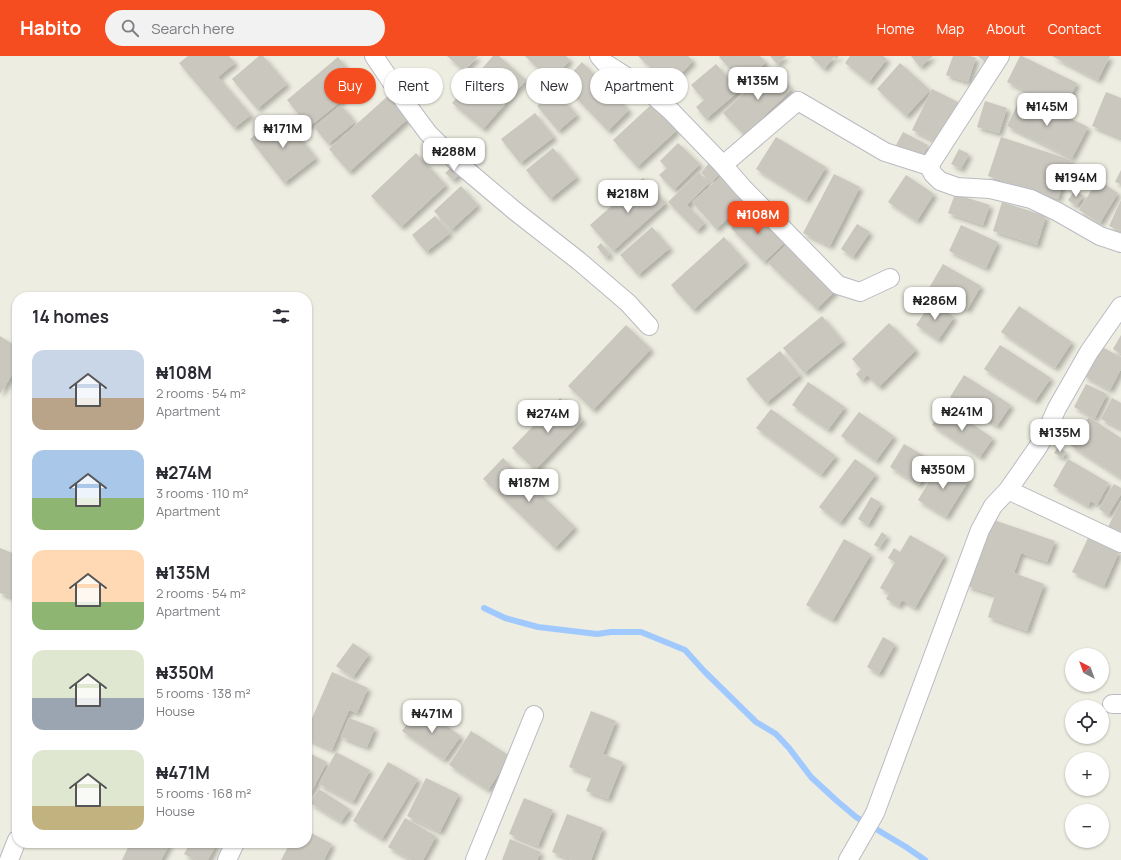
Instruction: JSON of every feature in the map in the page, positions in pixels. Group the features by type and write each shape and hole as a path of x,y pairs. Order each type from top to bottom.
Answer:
{"street":[{"path":"374,56 428,133 457,162 514,211 579,261 628,303 649,326"},
{"path":"599,56 605,63 646,89 661,102 838,285 860,292 890,278"},
{"path":"929,166 1000,56"},
{"path":"723,165 798,101 885,152 929,166 933,174 940,181 957,187 990,189 1031,199 1058,212 1100,236 1121,243"},
{"path":"848,860 875,813 980,530 993,506 1008,490 1045,435 1057,408 1089,352 1121,306"},
{"path":"1008,490 1121,543"},
{"path":"475,860 534,715"},
{"path":"9,860 14,848"},
{"path":"228,860 233,848"}],"building":[{"path":"188,56 229,56 235,63 218,77 251,115 234,128 179,63"},
{"path":"259,56 263,56 287,84 257,109 232,79"},
{"path":"447,56 478,56 467,68 461,68"},
{"path":"493,56 499,56 512,68 483,68"},
{"path":"525,56 566,56 570,60 563,68 537,68"},
{"path":"638,56 688,56 693,61 686,68 650,68"},
{"path":"760,56 766,62 744,84 719,57"},
{"path":"770,56 786,56 777,64"},
{"path":"810,56 839,56 836,59 834,57 824,69"},
{"path":"850,56 883,56 887,59 869,82 845,63"},
{"path":"911,56 933,56 920,67"},
{"path":"953,56 970,56 976,58 968,82 946,75"},
{"path":"978,56 989,56 985,62"},
{"path":"1020,56 1077,83 1064,109 1007,82"},
{"path":"1052,56 1110,56 1098,80"},
{"path":"338,57 347,68 325,68"},
{"path":"582,62 590,70 590,104 623,104 629,110 608,131 582,104 582,68 576,68"},
{"path":"900,63 930,90 906,116 877,89"},
{"path":"716,64 739,91 706,119 696,107 704,100 691,85"},
{"path":"771,67 792,89 744,135 723,113"},
{"path":"324,69 324,104 337,104 309,127 287,100"},
{"path":"518,73 526,80 518,89"},
{"path":"932,89 960,103 940,144 912,130"},
{"path":"1106,92 1121,98 1121,138 1092,126"},
{"path":"1022,95 1088,127 1072,158 1007,126"},
{"path":"384,99 384,104 400,104 411,116 349,172 329,149"},
{"path":"985,101 1007,108 999,133 977,127"},
{"path":"453,104 505,104 483,129"},
{"path":"539,104 567,104 577,115 558,131 537,106"},
{"path":"652,104 654,104 677,130 637,167 613,140"},
{"path":"341,105 355,122 328,144 314,127"},
{"path":"535,113 554,137 520,163 501,139"},
{"path":"278,116 286,126 289,124 316,158 284,183 250,139"},
{"path":"903,132 928,145 921,160 895,147"},
{"path":"776,137 826,167 806,200 756,169"},
{"path":"1001,137 1071,160 1058,199 988,176"},
{"path":"678,143 700,164 674,190 659,175 667,168 660,161"},
{"path":"553,148 577,177 550,199 526,170"},
{"path":"959,149 969,154 961,169 951,164"},
{"path":"416,153 446,185 401,227 371,196"},
{"path":"709,163 720,173 712,182 701,173"},
{"path":"455,164 462,172 453,180 445,173"},
{"path":"1121,170 1121,184 1115,182"},
{"path":"699,172 709,183 687,205 705,223 697,231 668,202"},
{"path":"834,174 860,187 830,246 803,233"},
{"path":"723,175 747,201 716,229 692,202"},
{"path":"906,175 934,194 917,221 888,202"},
{"path":"643,178 666,203 613,251 590,225"},
{"path":"1098,180 1118,193 1100,223 1079,210"},
{"path":"461,186 478,205 451,230 434,211"},
{"path":"1075,190 1084,196 1076,206 1068,200"},
{"path":"955,194 990,205 983,225 948,213"},
{"path":"1121,200 1121,231 1109,226"},
{"path":"1002,202 1046,216 1037,245 993,231"},
{"path":"752,208 785,242 764,262 731,228"},
{"path":"435,216 450,233 426,252 412,235"},
{"path":"857,224 870,232 853,257 841,249"},
{"path":"961,225 998,242 986,268 949,251"},
{"path":"652,227 670,248 638,275 620,255"},
{"path":"724,237 746,262 693,310 671,285"},
{"path":"601,243 610,254 606,258 597,247"},
{"path":"787,244 836,290 817,309 768,263"},
{"path":"943,264 981,286 967,310 929,288"},
{"path":"932,302 954,317 938,340 916,325"},
{"path":"1019,306 1072,342 1055,368 1001,332"},
{"path":"822,316 843,341 804,373 783,348"},
{"path":"889,323 916,350 879,387 867,375 862,381 856,374 861,369 852,359"},
{"path":"626,325 651,349 593,410 568,386"},
{"path":"1121,335 1121,354 1113,349"},
{"path":"0,336 12,344 12,375 0,394"},
{"path":"1000,345 1051,378 1035,401 984,369"},
{"path":"1100,346 1121,357 1121,369 1110,390 1084,376"},
{"path":"780,351 800,375 766,403 746,379"},
{"path":"964,375 1011,405 997,426 950,397"},
{"path":"808,382 845,407 828,430 792,405"},
{"path":"1086,384 1107,394 1095,418 1074,407"},
{"path":"560,398 583,420 535,470 512,448"},
{"path":"1112,398 1121,403 1121,429 1101,419"},
{"path":"945,406 993,438 980,457 932,425"},
{"path":"771,409 836,456 821,475 756,428"},
{"path":"859,412 894,436 876,461 841,436"},
{"path":"1089,417 1121,438 1121,478 1070,445"},
{"path":"904,444 933,461 919,485 890,467"},
{"path":"1058,447 1066,452 1063,458 1054,453"},
{"path":"503,458 575,527 555,548 483,479"},
{"path":"855,459 876,474 840,523 819,507"},
{"path":"1068,459 1109,483 1097,505 1091,501 1088,506 1053,486"},
{"path":"940,463 969,480 946,517 918,500"},
{"path":"1114,484 1121,488 1121,494 1108,515 1099,509"},
{"path":"871,497 881,503 868,525 858,519"},
{"path":"1121,501 1121,535 1107,529"},
{"path":"991,519 1055,541 1047,562 1021,553 1014,573 1044,584 1027,631 988,617 995,595 967,586"},
{"path":"882,532 887,536 879,548 874,545"},
{"path":"910,535 945,555 915,608 902,600 899,606 886,599 889,593 880,588 895,562 888,558 894,548 900,552"},
{"path":"1088,538 1119,552 1104,586 1072,572"},
{"path":"844,539 871,554 833,620 806,605"},
{"path":"0,548 12,553 12,597 0,593"},
{"path":"883,637 895,644 879,674 867,667"},
{"path":"353,643 369,654 353,677 336,666"},
{"path":"332,672 368,688 357,713 349,710 332,750 312,741 312,718"},
{"path":"419,707 461,736 444,760 402,731"},
{"path":"591,711 616,721 603,754 623,762 608,799 586,791 592,776 569,767"},
{"path":"349,718 375,728 367,747 341,737"},
{"path":"471,731 510,756 488,790 449,765"},
{"path":"336,752 370,770 353,802 319,784"},
{"path":"312,754 327,762 312,790"},
{"path":"388,762 418,779 382,839 353,821"},
{"path":"426,778 459,794 440,832 407,816"},
{"path":"319,789 350,809 341,822 312,804 312,800"},
{"path":"524,798 553,810 538,846 509,834"},
{"path":"567,814 603,828 591,860 572,860 552,852"},
{"path":"405,818 436,836 423,860 411,860 388,847"},
{"path":"312,834 332,844 324,860 281,860 287,848 312,848"},
{"path":"510,839 541,852 537,860 502,860"},
{"path":"128,848 167,848 161,860 122,860"},
{"path":"187,848 214,848 208,860 197,860 184,854"}],"waterway":[{"path":"484,608 505,618 538,627 597,634 611,632 641,632 685,650 705,672 756,722 776,734 789,748 811,777 837,801 856,817 925,860"}]}
